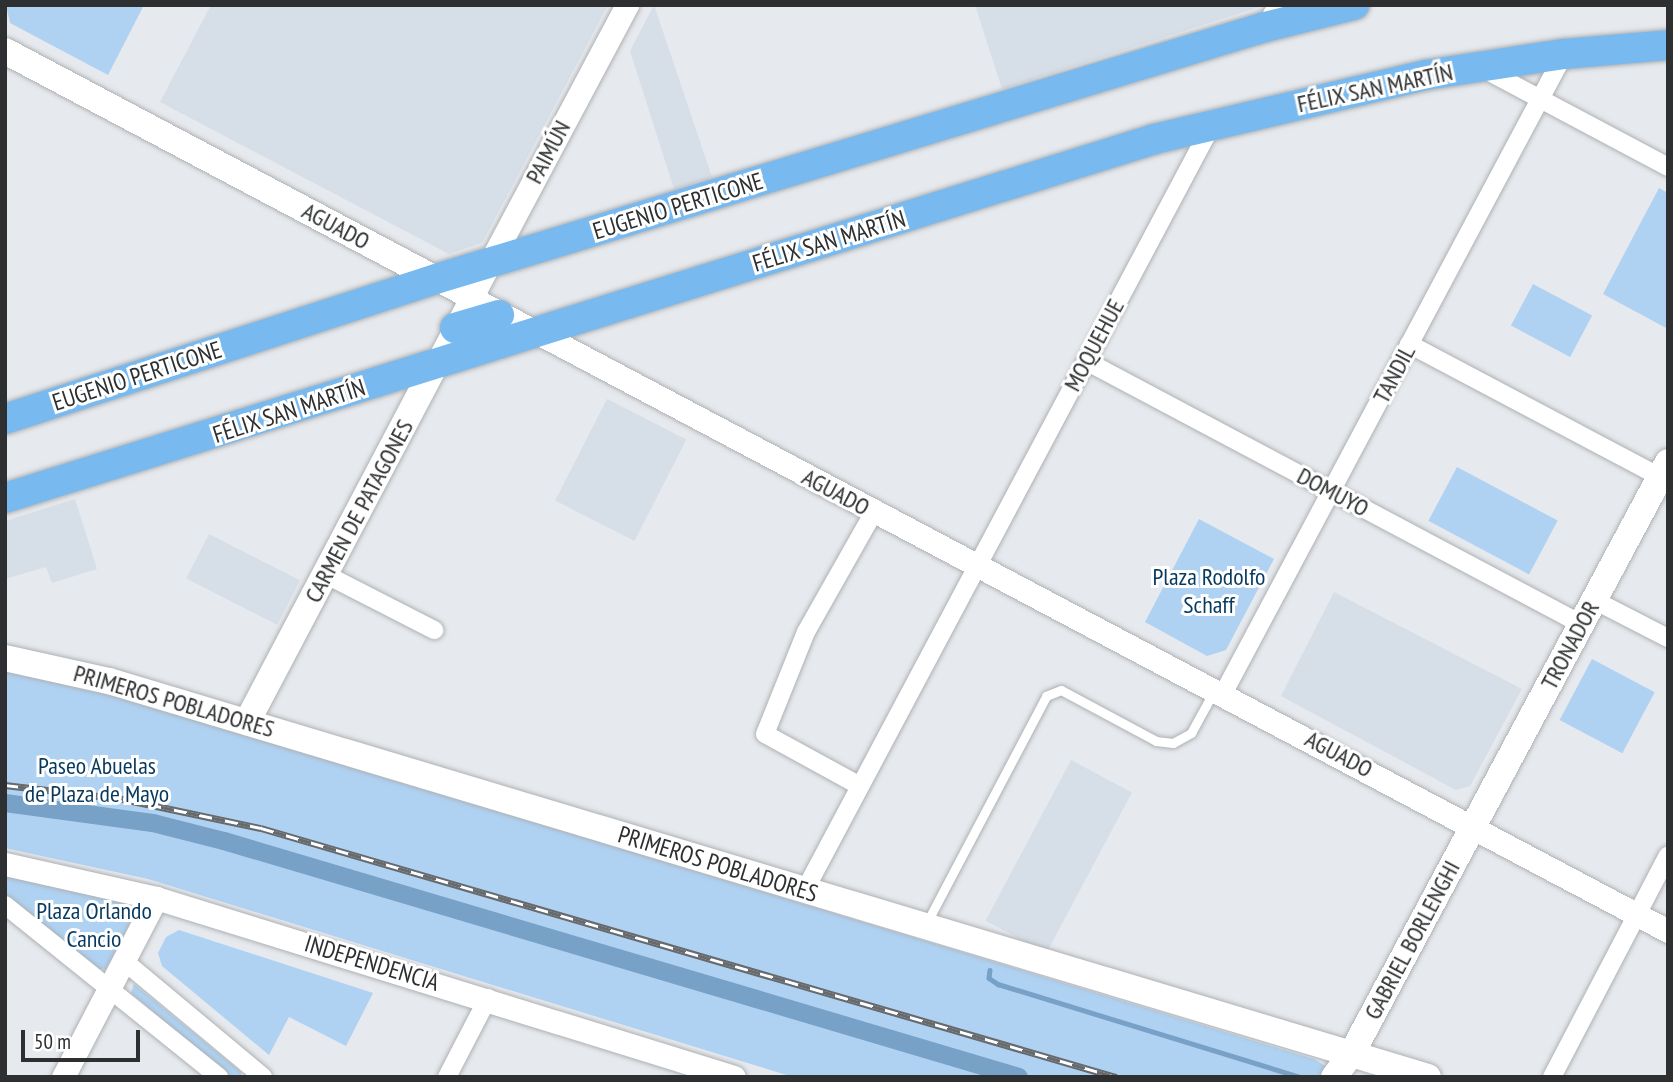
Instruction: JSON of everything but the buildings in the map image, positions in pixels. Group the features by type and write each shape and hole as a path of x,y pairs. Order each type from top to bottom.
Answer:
{"highway":[{"name":"EUGENIO PERTICONE","path":"5,419 436,279 1271,16 1353,5"},
{"name":"FÉLIX SAN MARTÍN","path":"5,498 1212,125 1477,66 1564,54 1668,45"},
{"path":"455,328 499,315"}],"main road":[{"name":"AGUADO","path":"5,51 436,279"},
{"name":"CARMEN DE PATAGONES","path":"247,722 436,364"},
{"name":"TRONADOR","path":"1472,828 1664,469"},
{"name":"PRIMEROS POBLADORES","path":"5,658 109,681 925,926 1351,1065 1428,1077"},
{"name":"GABRIEL BORLENGHI","path":"1334,1077 1351,1065 1472,828"}],"street":[{"name":"PAIMÚN","path":"470,299 627,5"},
{"name":"TANDIL","path":"1219,691 1331,491 1564,54"},
{"path":"1477,66 1668,167"},
{"name":"MOQUEHUE","path":"805,890 1212,125"},
{"name":"AGUADO","path":"436,279 533,333 1219,691 1668,931"},
{"name":"CARMEN DE PATAGONES","path":"436,364 470,299"},
{"path":"1409,344 1664,469"},
{"name":"DOMUYO","path":"1086,361 1581,624"},
{"path":"860,786 765,734 806,632 874,512"},
{"path":"325,574 434,630"},
{"path":"1594,600 1668,638"},
{"path":"1552,1077 1668,855"},
{"name":"INDEPENDENCIA","path":"5,864 156,898 488,998 734,1077"},
{"path":"63,1077 156,898"},
{"path":"5,905 219,1077"},
{"path":"124,961 260,1076"},
{"path":"447,1077 488,998"}],"lane":[{"path":"925,926 1046,696 1061,690 1156,741 1173,743 1191,733 1219,691"}],"shaded area":[{"path":"211,5 608,5 482,243 449,254 160,102"},
{"path":"654,5 712,177 674,189 630,51"},
{"path":"975,5 1266,5 1002,89"},
{"path":"607,399 686,439 635,541 555,501"},
{"path":"75,499 97,569 52,583 46,567 5,579 5,521"},
{"path":"209,534 300,580 277,625 186,579"},
{"path":"1334,592 1522,689 1470,786 1456,790 1281,696"},
{"path":"1071,760 1132,792 1046,953 986,921"}],"green space":[{"path":"6,5 144,5 108,75 10,23"},
{"path":"1659,188 1668,193 1668,329 1603,294"},
{"path":"1533,284 1592,315 1570,357 1511,325"},
{"path":"1457,467 1558,521 1529,574 1428,521"},
{"name":"Plaza Rodolfo Schaff","path":"1199,519 1274,559 1226,650 1207,656 1145,622"},
{"path":"1592,659 1655,692 1622,753 1560,720"},
{"name":"Paseo Abuelas de Plaza de Mayo","path":"5,671 139,702 1314,1059 1327,1067 1327,1077 793,1077 148,879 5,848"},
{"name":"Plaza Orlando Cancio","path":"5,873 133,906 135,914 106,969 99,969 5,895"},
{"path":"179,930 373,993 346,1046 289,1017 269,1055 162,966 158,953 166,937"},
{"path":"134,984 241,1072 241,1077 230,1077 131,993"}],"waterway":[{"path":"5,803 153,823 224,841 1019,1077"},
{"path":"990,970 989,978 998,984 1300,1077"}],"railway":[{"path":"5,785 123,799 261,828 1116,1077"}]}
